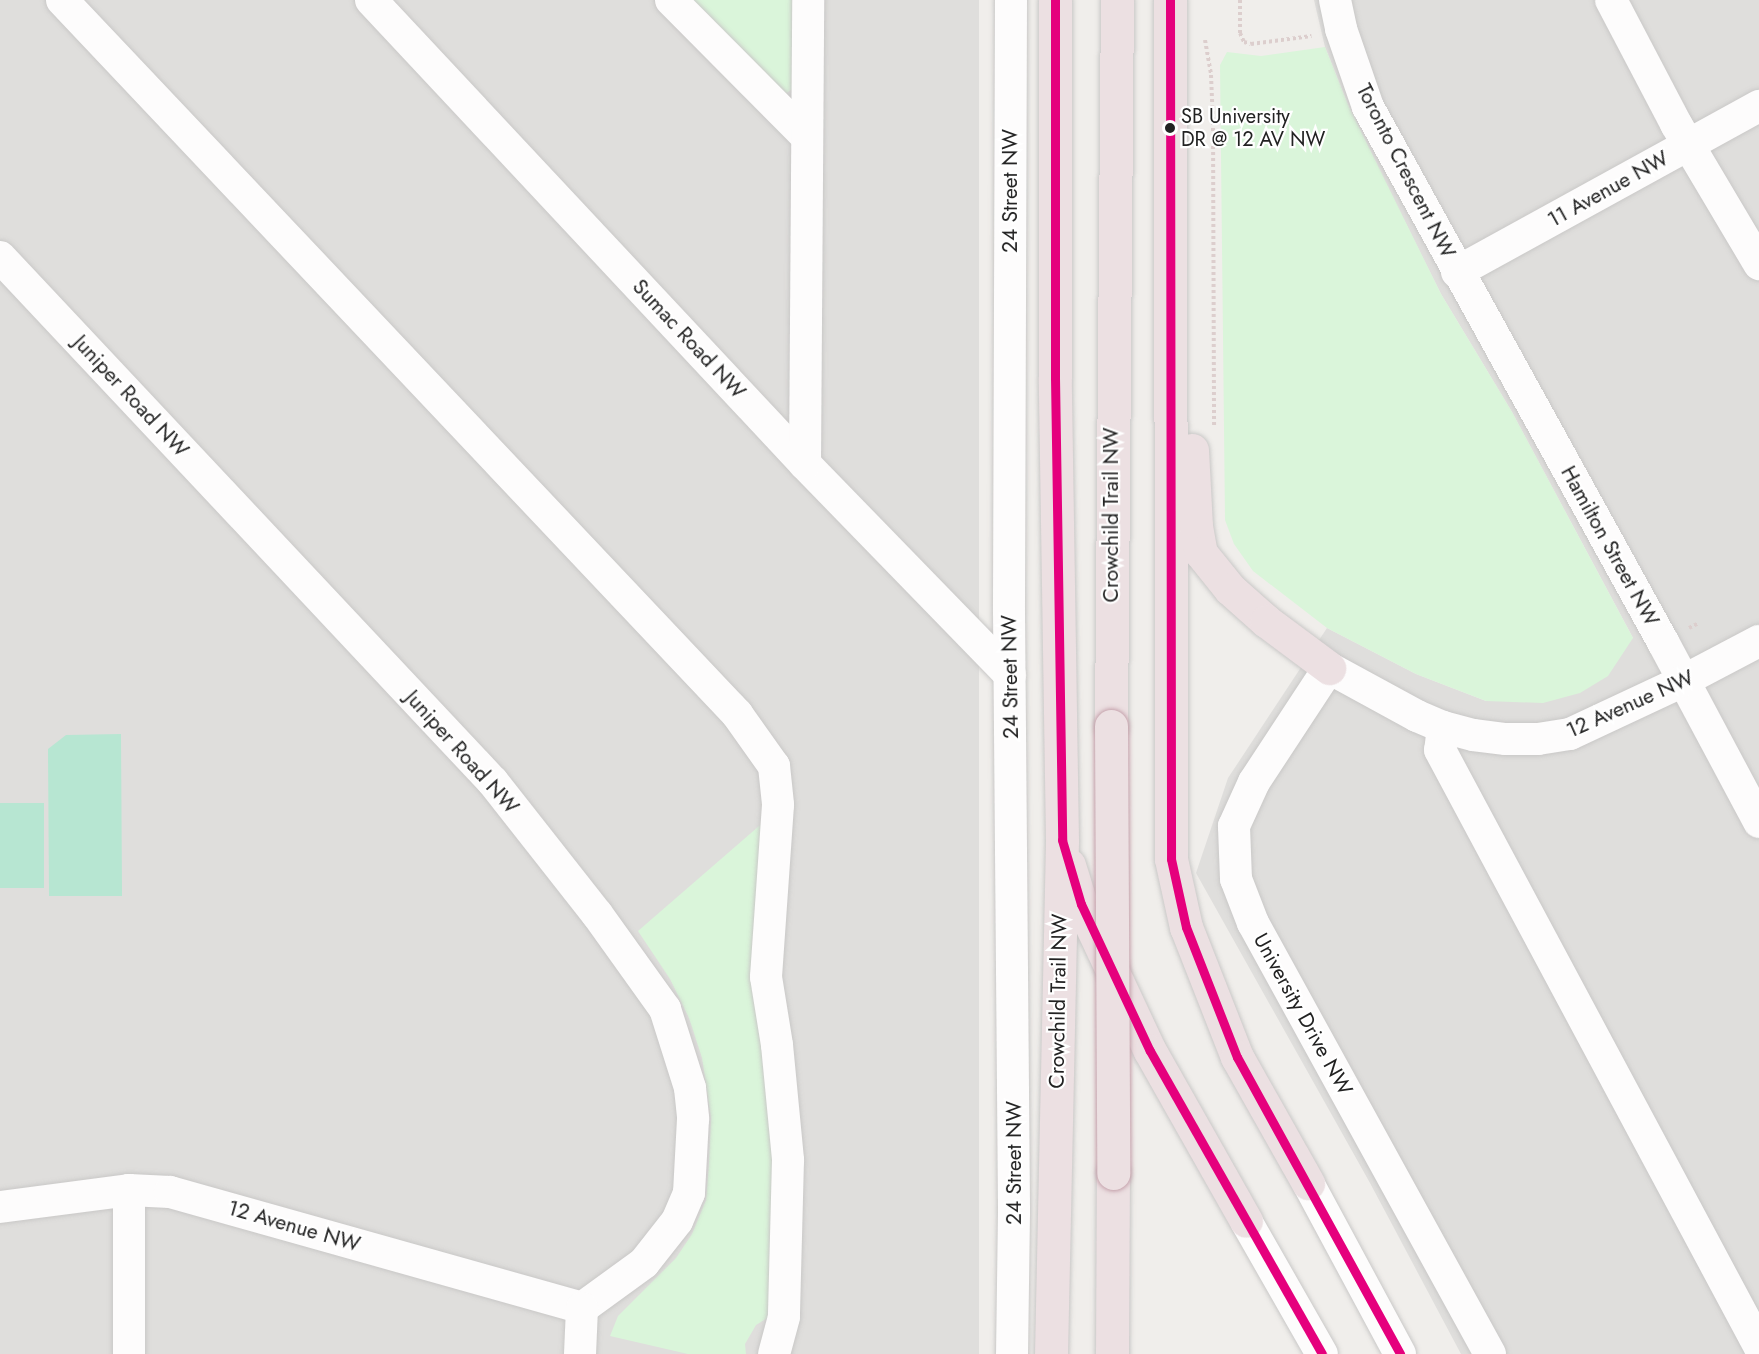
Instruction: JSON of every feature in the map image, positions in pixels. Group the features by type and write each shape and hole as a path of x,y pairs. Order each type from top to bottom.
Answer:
{"highway":[{"name":"Crowchild Trail NW","path":"1051,1354 1062,840 1054,378 1054,0"},
{"name":"Crowchild Trail NW","path":"1112,1354 1111,423 1117,0"},
{"path":"1170,0 1168,224 1171,860 1185,927 1237,1057 1308,1183"},
{"path":"1168,224 1186,353 1196,526 1201,553 1239,597 1275,628 1329,668"},
{"path":"1062,840 1081,904 1150,1051 1246,1221"}],"street":[{"path":"62,0 737,714 774,766 778,805 766,976 777,1045 788,1160 784,1317 774,1354"},
{"name":"Sumac Road NW","path":"371,0 805,464 1010,675"},
{"path":"671,0 807,137"},
{"path":"805,464 808,0"},
{"name":"24 Street NW","path":"1011,0 1010,675 1014,1200 1012,1354"},
{"name":"Toronto Crescent NW","path":"1335,0 1341,29 1368,107 1457,272"},
{"path":"1611,0 1689,144 1759,264"},
{"name":"11 Avenue NW","path":"1457,272 1759,106"},
{"name":"Juniper Road NW","path":"0,257 494,782 597,914 666,1009 690,1088 693,1119 689,1193 677,1221 644,1263 582,1308"},
{"name":"Hamilton Street NW","path":"1457,272 1663,642 1759,822"},
{"name":"12 Avenue NW","path":"1329,668 1417,716 1443,727 1473,735 1506,739 1570,735 1683,681 1759,641"},
{"name":"University Drive NW","path":"1329,668 1254,782 1234,826 1236,879 1253,924 1490,1354"},
{"path":"1443,727 1440,750 1759,1346"},
{"path":"1308,1183 1400,1354"},
{"path":"129,1190 129,1354"},
{"name":"12 Avenue NW","path":"0,1207 129,1190 170,1192 582,1308"},
{"path":"1246,1221 1322,1354"},
{"path":"580,1354 582,1308"}],"path":[{"path":"1240,0 1240,33 1244,42 1251,44 1314,36"},
{"path":"1203,29 1211,75 1213,122 1214,438"},
{"path":"1663,642 1699,623"}],"shaded area":[{"path":"0,0 979,0 979,1354 0,1354"},
{"path":"1314,0 1759,0 1759,1354 1461,1354 1370,1183 1196,873 1228,778 1327,628 1416,674 1486,701 1633,638 1512,412 1441,294 1375,162 1349,107 1325,47"}],"green space":[{"path":"686,0 799,0 794,88 782,96"},
{"path":"1325,47 1349,107 1441,294 1512,412 1633,638 1608,676 1580,693 1543,703 1486,701 1416,674 1327,628 1253,571 1234,544 1225,520 1220,65 1227,52 1261,56"},
{"path":"121,734 122,896 49,896 48,749 66,735"},
{"path":"0,803 44,803 44,888 0,888"},
{"path":"765,821 778,1160 769,1317 756,1325 745,1344 746,1354 688,1354 610,1336 618,1316 676,1258 692,1234 706,1200 709,1163 711,1118 702,1058 689,1018 670,979 638,931"}],"transit line":[{"path":"1055,0 1055,378 1062,840 1081,904 1150,1051 1322,1354"},
{"path":"1170,0 1171,859 1186,927 1237,1057 1400,1354"}],"place":[{"name":"SB University DR @ 12 AV NW","path":"1170,128"}]}
